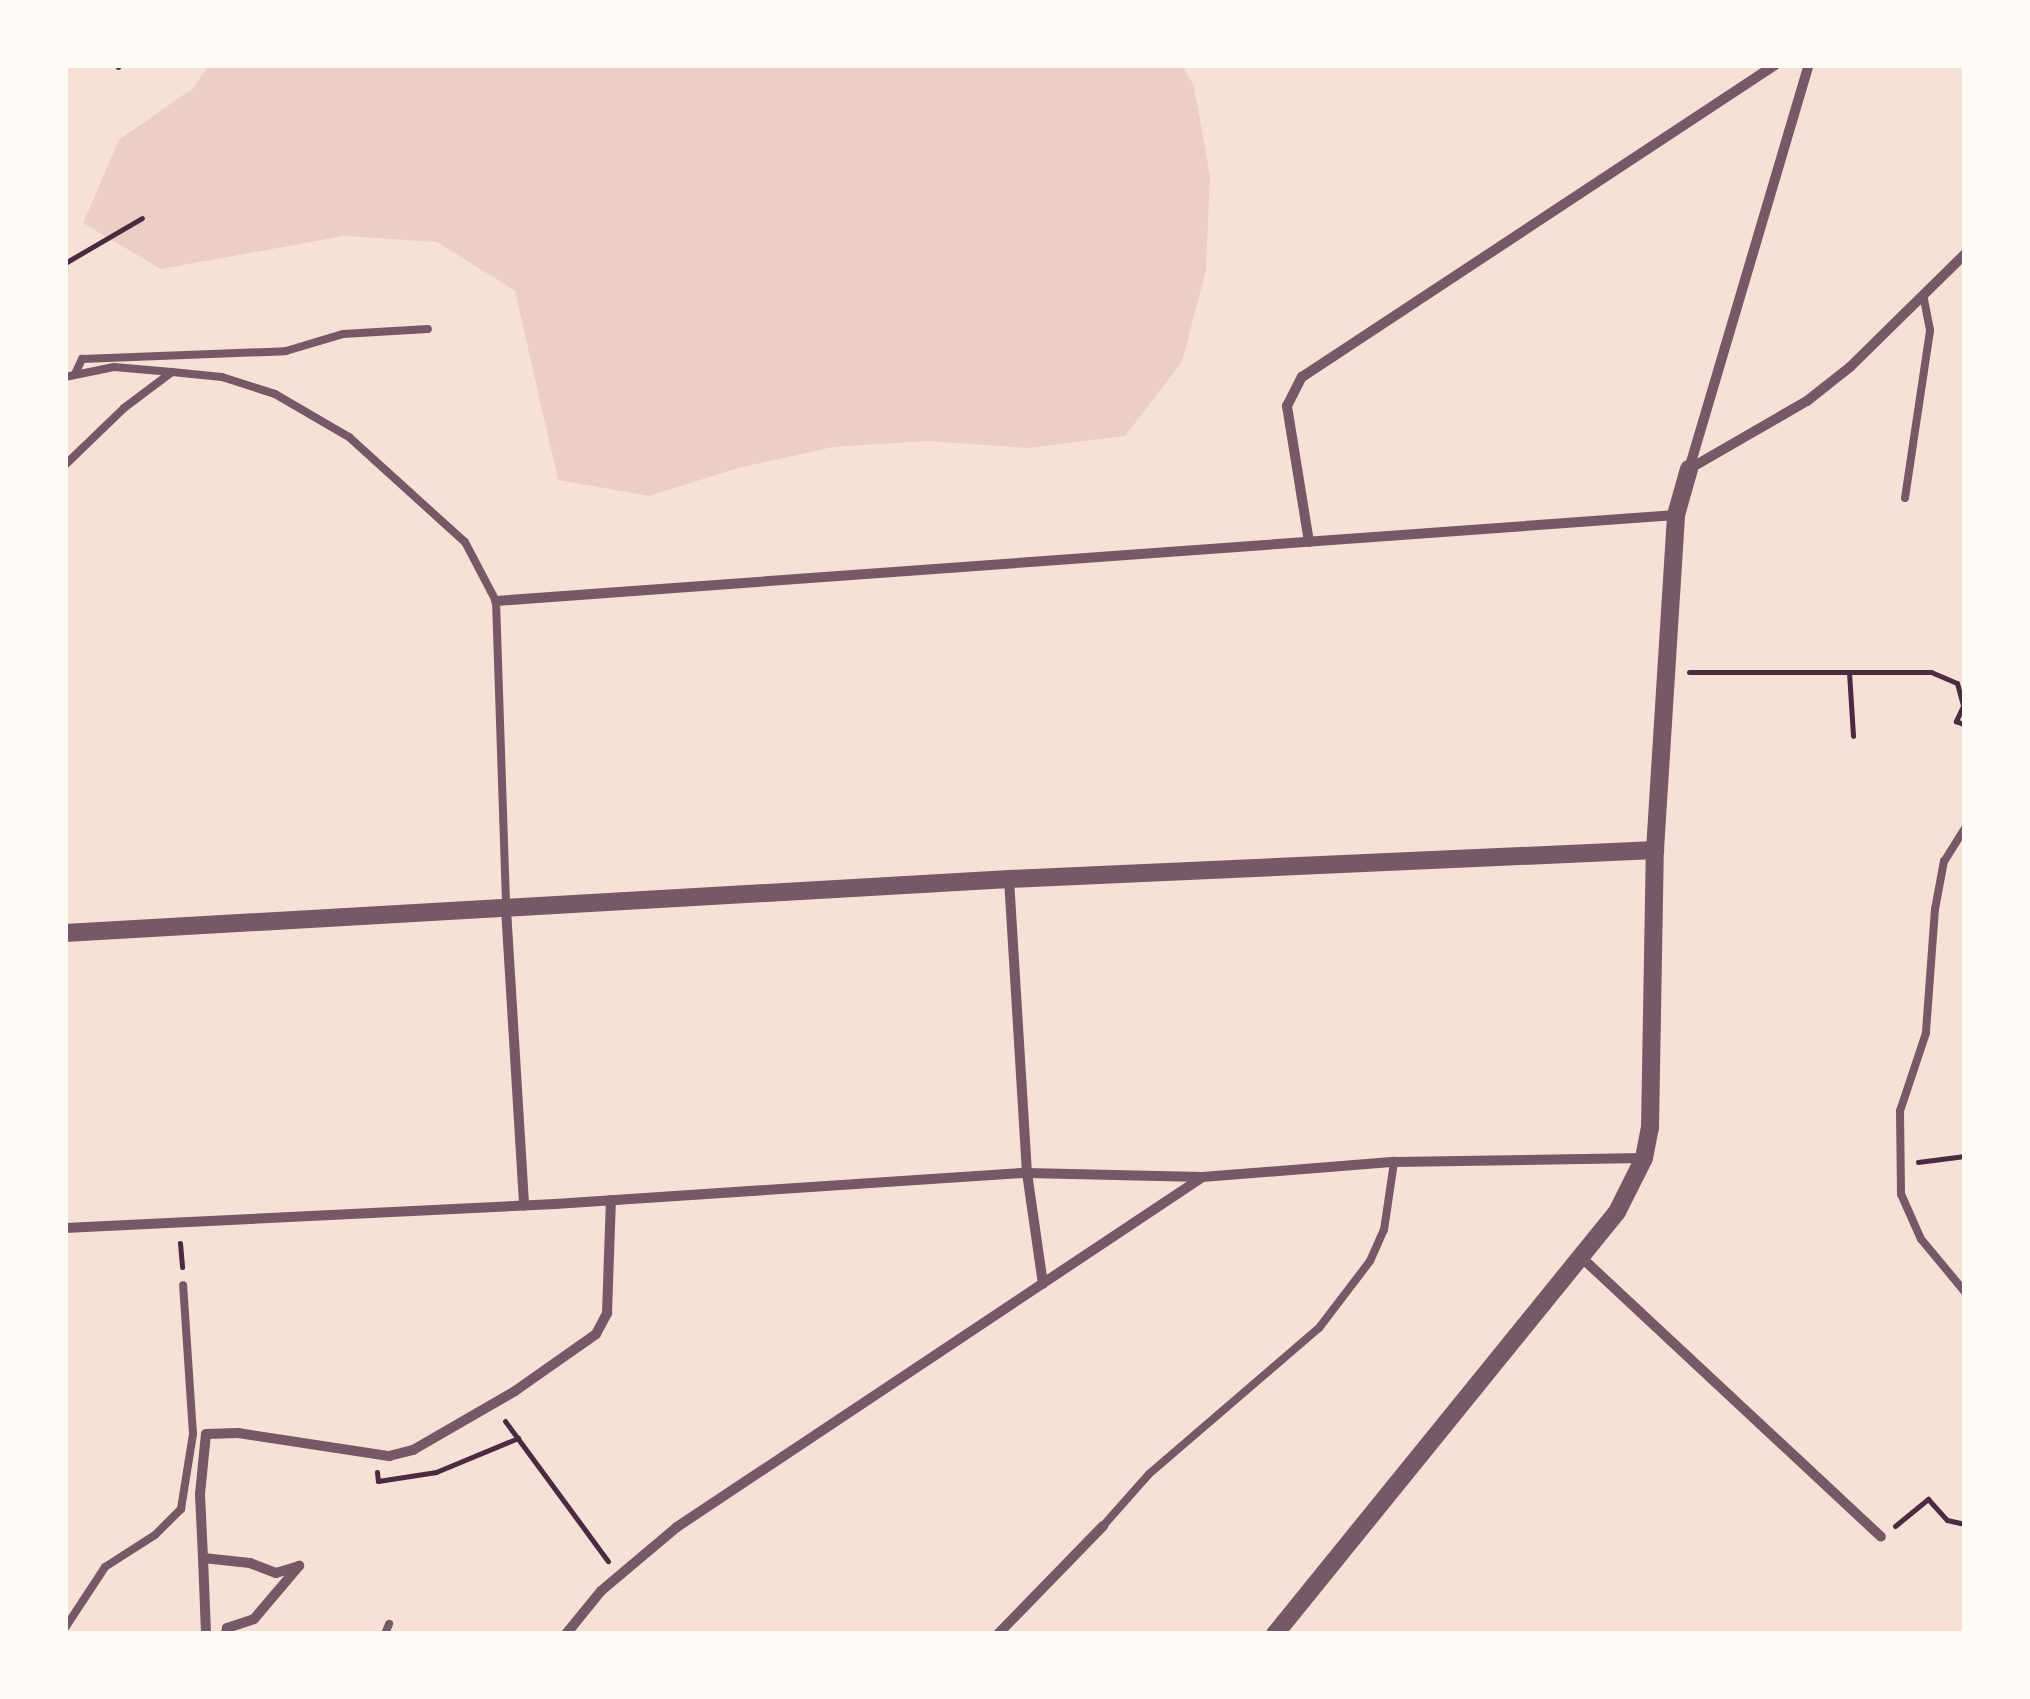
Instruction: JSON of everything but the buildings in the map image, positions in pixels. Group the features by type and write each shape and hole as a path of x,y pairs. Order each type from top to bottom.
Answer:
{"street":[{"path":"1309,542 1287,406 1302,377 1775,65"},
{"path":"1275,1634 1616,1212 1644,1158 1650,1128 1656,850 1676,514 1810,65"},
{"path":"1689,469 1808,401 1965,254"},
{"path":"496,601 1676,514"},
{"path":"65,933 1010,879 1656,850"},
{"path":"1010,879 1027,1173 1043,1284"},
{"path":"506,908 524,1206"},
{"path":"65,1228 524,1206 1027,1173 1202,1177 1394,1162 1644,1158"},
{"path":"566,1634 618,1576 677,1527 1202,1177"},
{"path":"206,1634 200,1494 206,1434 238,1434 389,1456 413,1450 493,1404 566,1357 604,1323 611,1200"},
{"path":"1581,1256 1881,1537"},
{"path":"998,1634 1102,1526"},
{"path":"203,1558 250,1563 276,1573 298,1566 254,1619 226,1628 226,1634"}],"lane":[{"path":"1905,498 1930,330 1924,295"},
{"path":"70,375 82,360 286,352 344,334 428,329"},
{"path":"70,375 114,367 172,372 222,377 275,394 349,437 466,542 496,601 506,908"},
{"path":"65,465 124,408 172,372"},
{"path":"1965,828 1944,862 1926,1033 1900,1111 1901,1194 1921,1239 1965,1292"},
{"path":"1102,1526 1149,1474 1319,1328 1370,1261 1384,1230 1394,1162"},
{"path":"65,1628 106,1567 156,1534 181,1509 193,1434 183,1285"},
{"path":"385,1634 390,1624"}],"path":[{"path":"65,264 142,218"},
{"path":"1666,672 1910,670 1945,675 1957,683 1963,706 1956,721 1965,725"},
{"path":"1849,672 1852,736"},
{"path":"1900,1164 1965,1156"},
{"path":"179,1220 183,1285"},
{"path":"493,1404 618,1576"},
{"path":"374,1454 378,1482 405,1479 474,1459 518,1438"},
{"path":"1881,1537 1928,1499 1948,1520 1965,1524"}],"shaded area":[{"path":"209,65 1182,65 1194,86 1210,176 1206,270 1182,362 1125,436 1028,448 928,441 833,447 738,468 649,496 558,480 515,291 437,242 344,236 161,269 83,223 119,140 193,88"}]}
